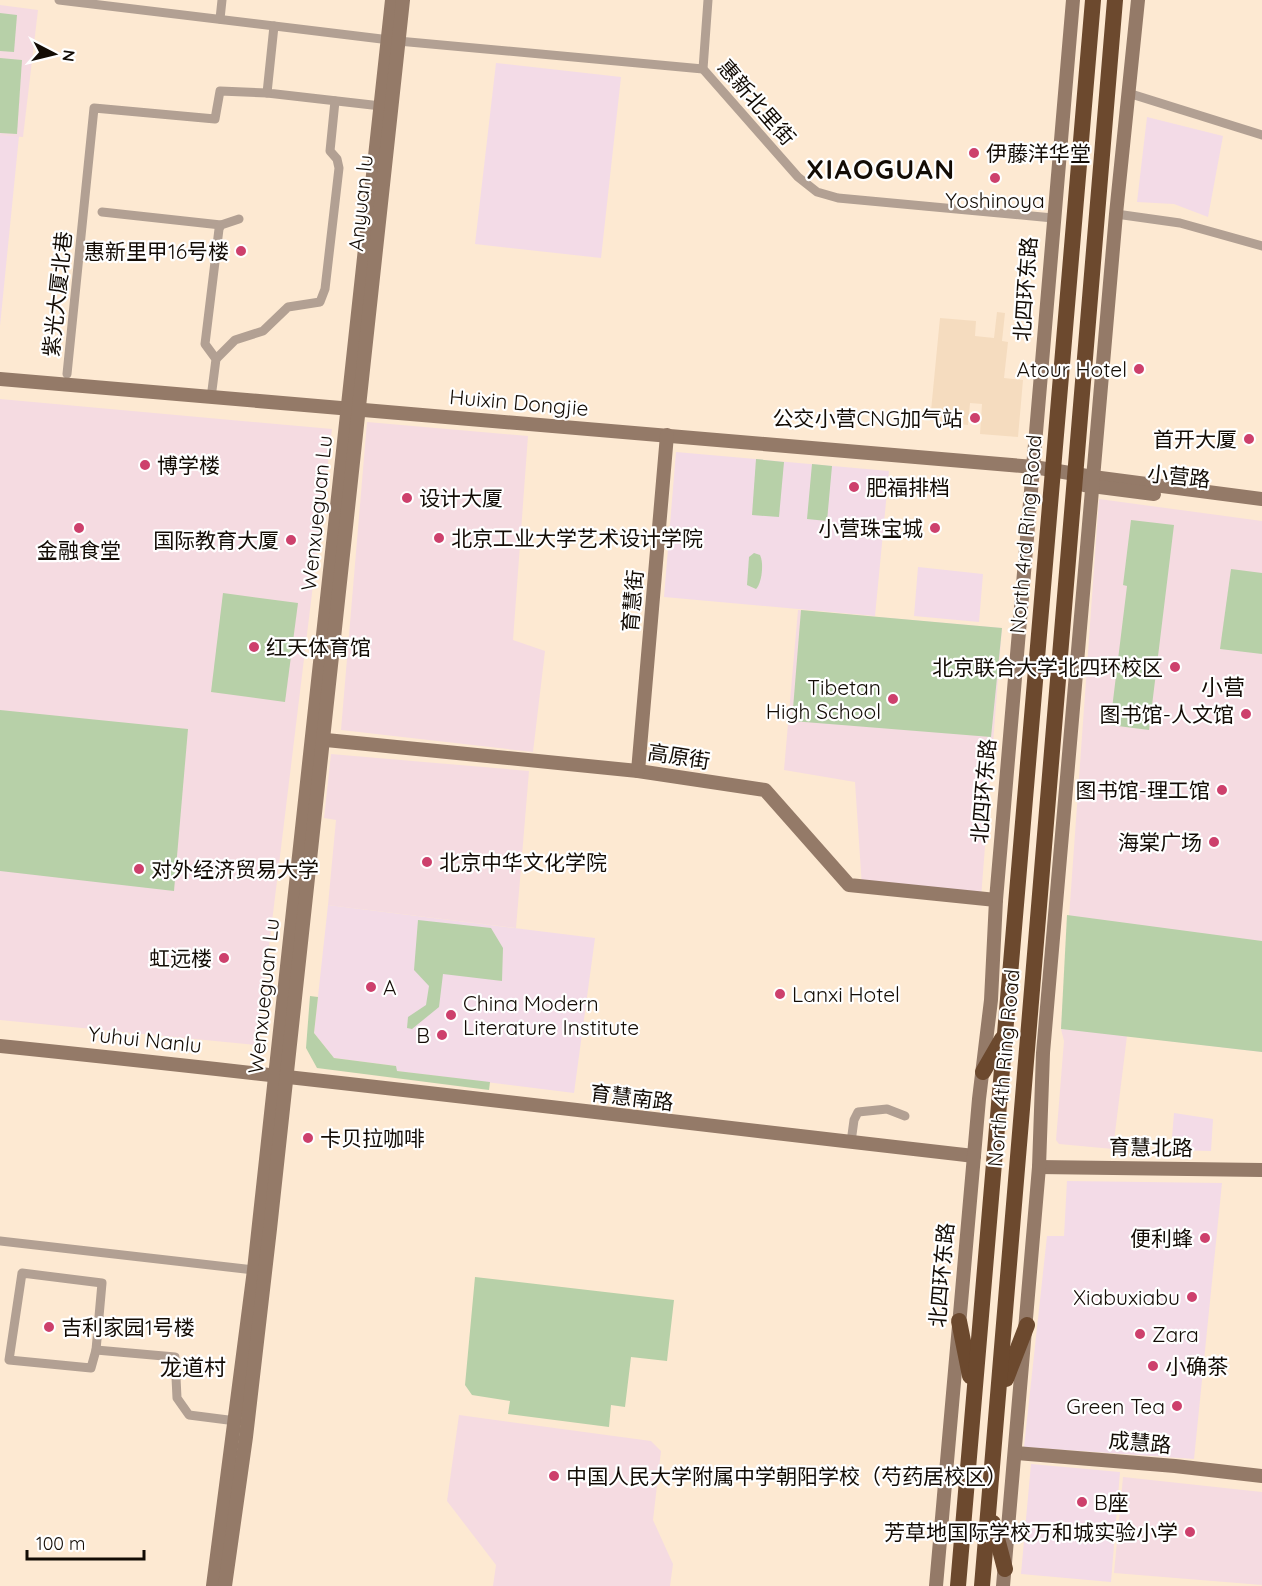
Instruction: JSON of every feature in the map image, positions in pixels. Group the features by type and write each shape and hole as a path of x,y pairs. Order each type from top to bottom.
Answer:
{"highway":[{"name":"北四环东路","path":"1060,397 1093,0"},
{"name":"North 4rd Ring Road","path":"1067,553 1083,399 1115,0"},
{"path":"1112,32 1128,0"},
{"name":"North 4rd Ring Road","path":"974,1393 1060,397"},
{"name":"North 4th Ring Road","path":"982,1586 991,1513 1067,553"},
{"path":"983,1072 1004,1036"},
{"path":"958,1584 974,1393 959,1321"},
{"path":"1000,1396 1027,1325"},
{"path":"991,1513 1005,1569"}],"street":[{"path":"59,0 393,40 703,69"},
{"path":"220,19 222,0"},
{"name":"Anyuan lu","path":"354,410 393,40 392,0"},
{"name":"Anyuan lu","path":"354,410 381,106 403,0"},
{"name":"惠新北里街","path":"708,0 703,69 798,177 817,192 849,200 1053,218"},
{"name":"北四环东路","path":"936,1586 974,1156 991,1000 996,900 1072,0"},
{"path":"1003,1586 1039,1167 1043,1053 1066,812 1097,423 1138,0"},
{"path":"274,26 267,93 381,106"},
{"name":"紫光大厦北巷","path":"67,374 94,108 215,119 220,91 267,93"},
{"path":"1128,93 1262,135"},
{"path":"211,398 216,359 235,340 263,331 288,307 320,302 325,289 339,168 337,159 330,151 335,101"},
{"path":"102,212 221,225 239,219"},
{"path":"1116,214 1180,223 1262,246"},
{"path":"216,359 205,344 221,225"},
{"name":"Huixin Dongjie","path":"0,380 1034,467 1092,482"},
{"name":"Wenxueguan Lu","path":"225,1586 246,1437 281,1074 354,410"},
{"path":"1038,416 1097,423"},
{"name":"育慧街","path":"638,771 667,435"},
{"name":"小营路","path":"1092,482 1262,499"},
{"name":"小营路","path":"1092,482 1262,507"},
{"path":"1029,528 1088,534"},
{"name":"高原街","path":"318,739 638,771 765,790 849,885 996,900"},
{"name":"Yuhui Nanlu","path":"0,1046 281,1074"},
{"name":"Wenxueguan Lu","path":"213,1586 281,1074"},
{"name":"育慧南路","path":"281,1074 683,1124 974,1156"},
{"path":"851,1142 854,1120 858,1112 887,1109 905,1116"},
{"name":"育慧北路","path":"1039,1167 1262,1170"},
{"path":"0,1240 254,1270"},
{"path":"22,1273 102,1283 96,1350 91,1368 9,1360 22,1273"},
{"path":"96,1350 176,1357 177,1398 189,1415 236,1421"},
{"name":"成慧路","path":"1015,1453 1262,1476"}],"shaded area":[{"path":"0,5 38,10 23,137 0,135"},
{"path":"496,63 621,77 601,258 475,244"},
{"path":"1147,117 1223,136 1208,217 1174,204 1137,202"},
{"path":"0,135 19,136 0,326"},
{"path":"997,312 1005,313 1002,341 1008,342 1004,378 1023,380 1018,437 980,434 982,404 970,403 968,425 930,421 940,318 976,321 975,336 994,338"},
{"name":"对外经济贸易大学","path":"0,399 332,429 257,1045 0,1020"},
{"name":"北京工业大学艺术设计学院","path":"367,422 528,436 513,640 545,651 533,752 341,730"},
{"path":"676,452 889,471 875,616 664,597"},
{"name":"北京联合大学北四环校区","path":"1099,499 1262,521 1262,1052 1127,1036 1113,1149 1059,1144 1056,1140 1064,1041 1061,1029"},
{"path":"918,567 983,574 979,622 914,616"},
{"name":"Tibetan High School","path":"798,610 1002,628 981,898 862,887 855,782 784,770"},
{"name":"北京中华文化学院","path":"331,754 529,771 516,928 328,905 336,820 324,818"},
{"name":"China Modern Literature Institute","path":"328,905 595,938 574,1093 396,1071 396,1066 334,1058 314,1033"},
{"path":"1174,1113 1213,1119 1211,1151 1171,1150"},
{"path":"1067,1181 1222,1183 1194,1459 1024,1447 1047,1236 1064,1236"},
{"name":"中国人民大学附属中学朝阳学校（芍药居校区）","path":"459,1415 651,1441 661,1451 653,1520 673,1564 670,1586 493,1586 496,1565 447,1501"},
{"path":"1031,1464 1120,1472 1111,1582 1021,1574"},
{"name":"芳草地国际学校万和城实验小学","path":"1123,1477 1262,1492 1262,1585 1114,1573"}],"green space":[{"path":"0,13 17,15 14,52 0,51"},
{"path":"0,58 22,60 17,134 0,133"},
{"path":"756,459 784,462 779,517 752,515"},
{"path":"812,464 832,466 827,521 807,519"},
{"path":"1131,520 1174,525 1149,730 1110,725 1127,586 1123,585"},
{"path":"754,553 760,555 762,563 761,578 756,589 747,585 749,557"},
{"path":"1231,569 1262,573 1262,654 1220,649"},
{"name":"红天体育馆","path":"223,593 298,603 285,702 211,692"},
{"path":"801,610 1002,628 991,737 792,721"},
{"path":"0,710 188,729 174,891 0,871"},
{"path":"1067,915 1262,941 1262,1052 1061,1029"},
{"path":"418,920 491,928 503,948 502,981 443,974 439,1007 412,1029 407,1028 408,1017 426,1005 429,986 414,970"},
{"path":"310,996 318,997 314,1033 334,1058 396,1066 397,1071 490,1082 489,1090 317,1068 306,1048"},
{"path":"475,1277 674,1300 667,1361 631,1357 625,1407 611,1405 609,1427 508,1414 510,1401 472,1395 465,1385"}],"place":[{"name":"伊藤洋华堂","path":"974,153"},
{"name":"Yoshinoya","path":"995,178"},
{"name":"惠新里甲16号楼","path":"241,251"},
{"name":"Atour Hotel","path":"1139,369"},
{"name":"公交小营CNG加气站","path":"975,418"},
{"name":"首开大厦","path":"1249,439"},
{"name":"博学楼","path":"145,465"},
{"name":"肥福排档","path":"854,487"},
{"name":"设计大厦","path":"407,498"},
{"name":"金融食堂","path":"79,528"},
{"name":"小营珠宝城","path":"935,528"},
{"name":"北京工业大学艺术设计学院","path":"439,538"},
{"name":"国际教育大厦","path":"291,540"},
{"name":"红天体育馆","path":"254,647"},
{"name":"北京联合大学北四环校区","path":"1175,667"},
{"name":"Tibetan High School","path":"893,699"},
{"name":"图书馆-人文馆","path":"1246,714"},
{"name":"图书馆-理工馆","path":"1222,790"},
{"name":"海棠广场","path":"1214,842"},
{"name":"北京中华文化学院","path":"427,862"},
{"name":"对外经济贸易大学","path":"139,869"},
{"name":"虹远楼","path":"224,958"},
{"name":"A","path":"371,987"},
{"name":"Lanxi Hotel","path":"780,994"},
{"name":"China Modern Literature Institute","path":"451,1015"},
{"name":"B","path":"442,1035"},
{"name":"卡贝拉咖啡","path":"308,1138"},
{"name":"便利蜂","path":"1205,1238"},
{"name":"Xiabuxiabu","path":"1192,1297"},
{"name":"吉利家园1号楼","path":"49,1327"},
{"name":"Zara","path":"1140,1334"},
{"name":"小确茶","path":"1153,1366"},
{"name":"Green Tea","path":"1177,1406"},
{"name":"中国人民大学附属中学朝阳学校（芍药居校区）","path":"554,1476"},
{"name":"B座","path":"1082,1502"},
{"name":"芳草地国际学校万和城实验小学","path":"1190,1532"}],"district":[{"name":"XIAOGUAN","path":"881,169"},
{"name":"小营","path":"1223,687"},
{"name":"龙道村","path":"193,1367"}]}
